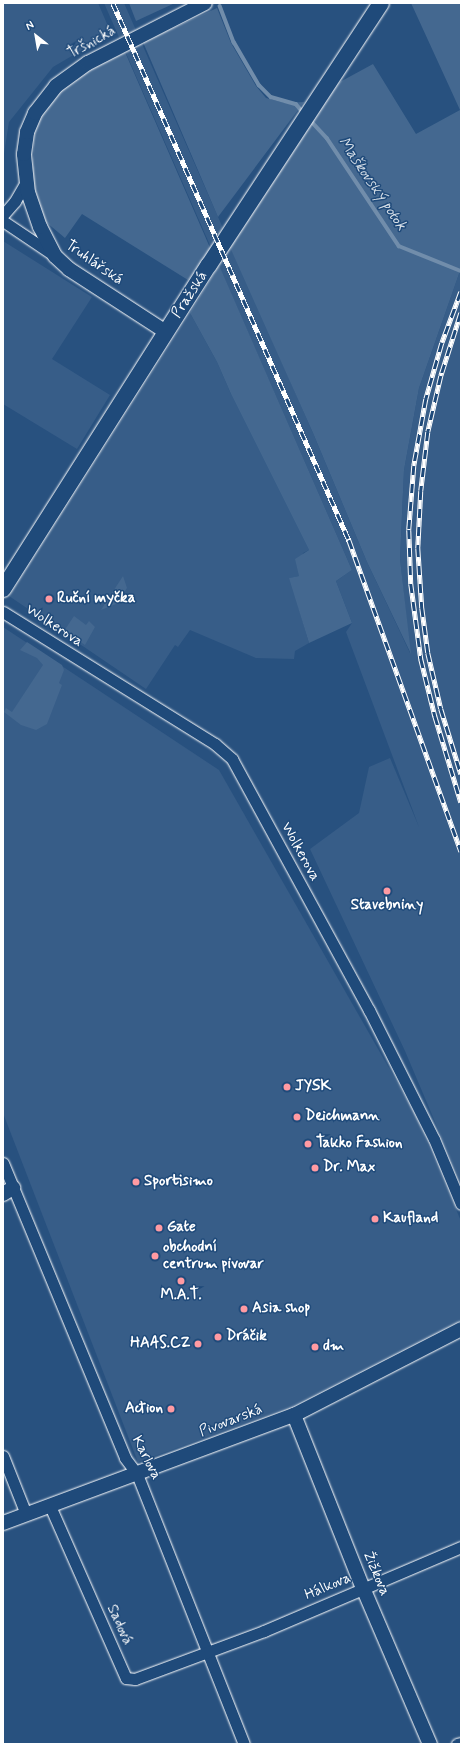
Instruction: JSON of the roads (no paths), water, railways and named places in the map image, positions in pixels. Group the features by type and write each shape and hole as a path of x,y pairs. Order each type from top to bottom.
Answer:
{"main road":[{"name":"Pražská","path":"3,589 166,332 381,3"}],"street":[{"name":"Tršnická","path":"55,256 35,214 26,182 24,154 28,132 39,106 56,86 88,63 205,3"},
{"path":"3,215 15,202 26,182"},
{"name":"Truhlářská","path":"3,221 55,256 69,269 166,332"},
{"name":"Wolkerova","path":"3,612 215,744 232,759 369,1010 434,1139 461,1204"},
{"name":"Karlova","path":"3,1163 8,1191 125,1458 137,1474 244,1744"},
{"name":"Pivovarská","path":"3,1523 294,1415 461,1329"},
{"name":"Žižkova","path":"294,1415 363,1588 430,1744"},
{"path":"3,1456 26,1514"},
{"name":"Sadová","path":"50,1506 126,1678 136,1679 206,1651"},
{"name":"Hálkova","path":"206,1651 264,1631 461,1547"},
{"path":"457,1744 461,1743"}],"waterway":[{"name":"Maškovský potok","path":"220,6 234,42 259,85 271,97 296,104 302,111"},
{"name":"Maškovský potok","path":"312,122 327,138 399,246 461,271"}],"railway":[{"path":"113,3 349,540 461,851"},
{"path":"461,292 442,343 426,399 414,466 409,530 411,584 421,659 435,716 461,802"},
{"path":"461,313 441,376 428,432 421,491 418,548 422,608 428,653 441,709 461,774"}],"place":[{"name":"Ruční myčka","path":"49,599"},
{"name":"Stavebniny","path":"387,891"},
{"name":"JYSK","path":"287,1087"},
{"name":"Deichmann","path":"297,1117"},
{"name":"Takko Fashion","path":"308,1144"},
{"name":"Dr. Max","path":"315,1168"},
{"name":"Sportisimo","path":"136,1182"},
{"name":"Kaufland","path":"375,1219"},
{"name":"Gate","path":"159,1228"},
{"name":"obchodní centrum pivovar","path":"155,1256"},
{"name":"M.A.T.","path":"181,1281"},
{"name":"Asia shop","path":"244,1309"},
{"name":"Dráčik","path":"218,1337"},
{"name":"HAAS.CZ","path":"198,1344"},
{"name":"dm","path":"315,1347"},
{"name":"Action","path":"171,1409"}]}
